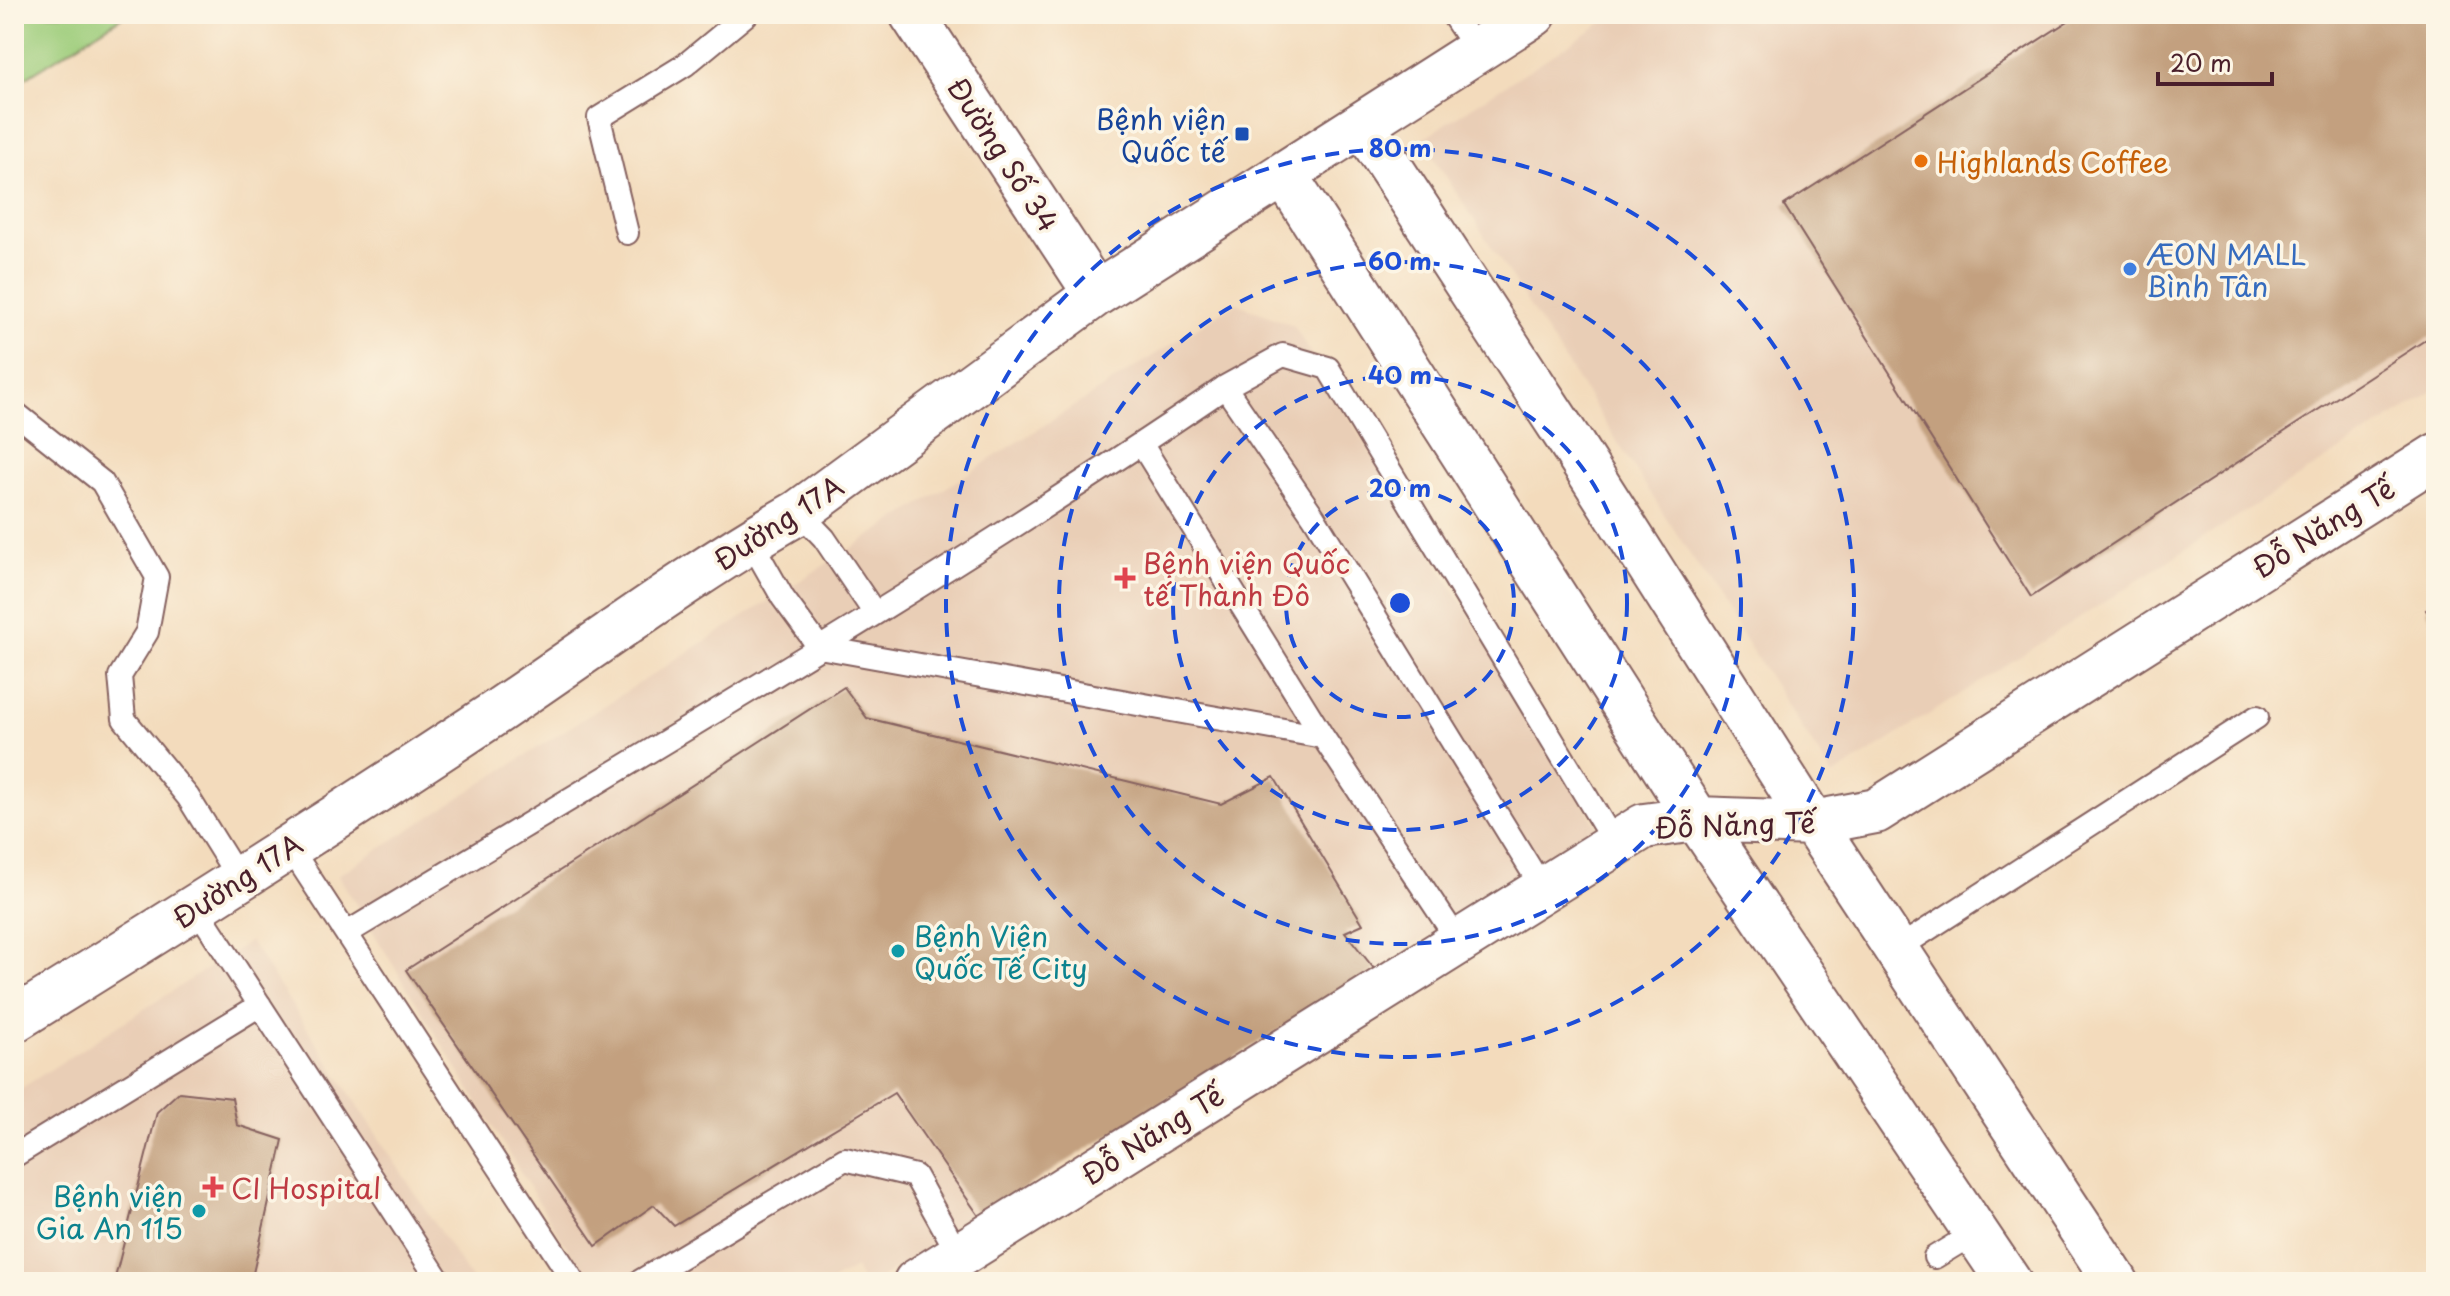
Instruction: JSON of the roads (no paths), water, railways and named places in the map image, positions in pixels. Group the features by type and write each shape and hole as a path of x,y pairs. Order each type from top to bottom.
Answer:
{"street":[{"name":"Đường Số 34","path":"912,14 1096,294"},
{"name":"Đường 17A","path":"14,1020 196,907 493,714 750,540 799,512 1096,294 1534,14"},
{"path":"1362,124 1573,446 1813,823 2116,1282"},
{"path":"1284,174 1697,819 2009,1282"},
{"name":"Đỗ Năng Tế","path":"916,1282 1644,826 1697,819 1813,823 1876,811 2436,456"}],"lane":[{"path":"627,233 599,118 685,65 747,14"},
{"path":"1452,14 1477,51"},
{"path":"347,933 819,647 1142,445 1225,387 1283,355 1328,368 1615,844"},
{"path":"1225,387 1314,517 1543,889"},
{"path":"14,412 102,482 157,577 147,632 120,676 124,719 188,797 239,879"},
{"path":"1142,445 1323,737 1459,942"},
{"path":"799,512 824,538 874,612"},
{"path":"750,540 783,598 819,647 1323,737"},
{"path":"1897,949 2257,717"},
{"path":"289,846 574,1282"},
{"path":"196,907 440,1282"},
{"path":"14,1156 260,1005"},
{"path":"639,1282 845,1159 915,1176 959,1255"},
{"path":"1935,1257 1976,1232"}],"place":[{"name":"Bệnh viện Quốc tế","path":"1242,134"},
{"name":"Highlands Coffee","path":"1921,161"},
{"name":"ÆON MALL Bình Tân","path":"2130,269"},
{"name":"Bệnh viện Quốc tế Thành Đô","path":"1125,578"},
{"name":"Bệnh Viện Quốc Tế City","path":"898,951"},
{"name":"CI Hospital","path":"213,1187"},
{"name":"Bệnh viện Gia An 115","path":"199,1211"}]}
